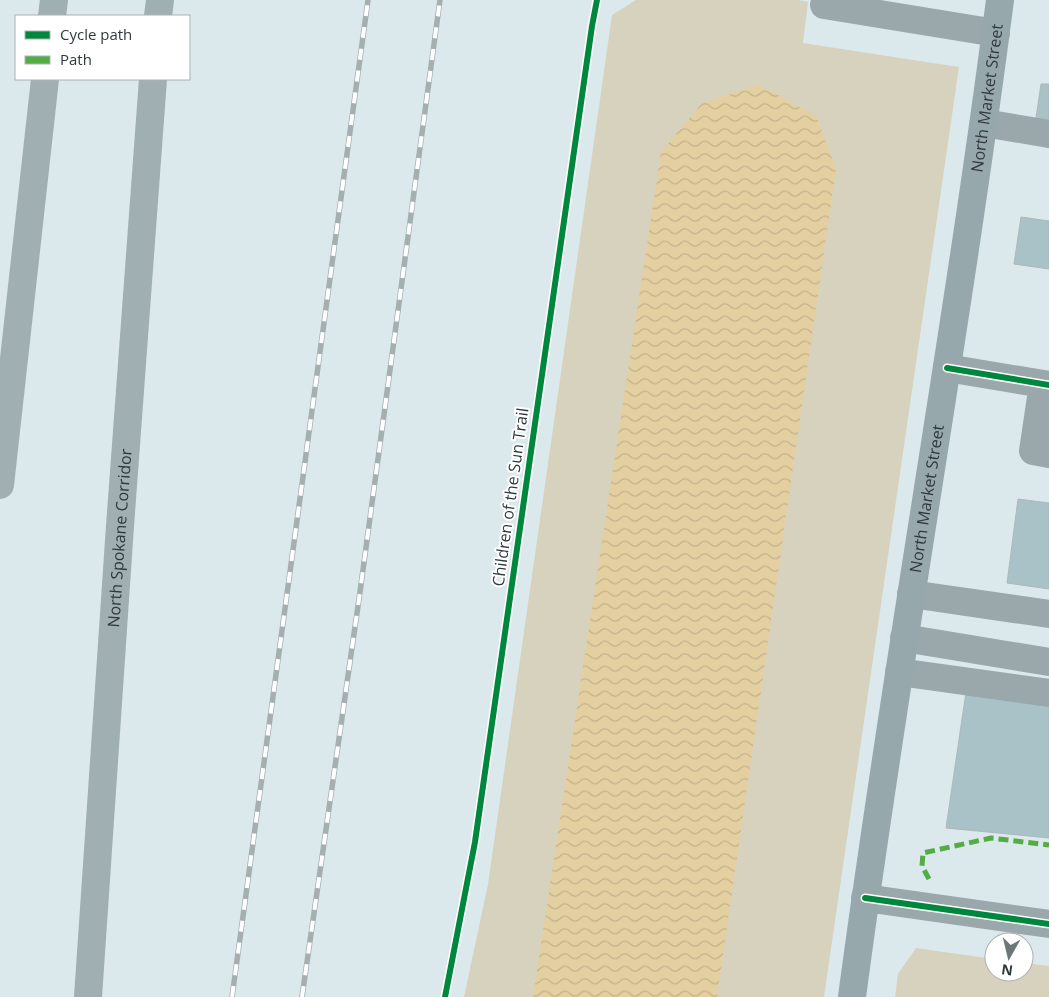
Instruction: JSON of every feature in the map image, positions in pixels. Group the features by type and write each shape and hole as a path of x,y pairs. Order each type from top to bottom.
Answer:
{"highway":[{"path":"52,15 54,0"},
{"path":"158,15 160,0"},
{"path":"0,485 45,80"},
{"name":"North Spokane Corridor","path":"88,997 153,80"}],"main road":[{"name":"North Market Street","path":"852,997 904,638 984,123 1000,0"}],"street":[{"path":"824,5 996,33"},
{"path":"984,123 1049,134"},
{"path":"947,368 1046,384 1033,451 1049,454"},
{"path":"911,594 1049,614"},
{"path":"904,638 1049,662"},
{"path":"899,672 1049,693"},
{"path":"865,898 1049,924"}],"shaded area":[{"path":"636,0 798,0 808,2 803,43 959,67 824,997 464,997 488,884 612,15"},
{"path":"916,948 984,958 984,982 1034,982 1034,964 1049,966 1049,997 895,997 898,974"}],"water":[{"path":"759,85 816,116 836,169 717,997 533,997 661,152 702,103"}],"building":[{"path":"1041,84 1049,84 1049,133 1036,118"},
{"path":"1021,217 1049,221 1049,269 1014,264"},
{"path":"1018,499 1049,503 1049,589 1007,583"},
{"path":"966,692 1049,705 1049,838 946,828"}],"railway":[{"path":"232,997 368,0"},
{"path":"302,997 360,592 440,0"}],"marked path":[{"path":"929,879 922,866 923,853 991,838 1049,845"}],"cycle path":[{"name":"Children of the Sun Trail","path":"445,997 475,842 597,0"},
{"path":"947,368 1049,385"},
{"path":"865,898 1049,924"}]}
